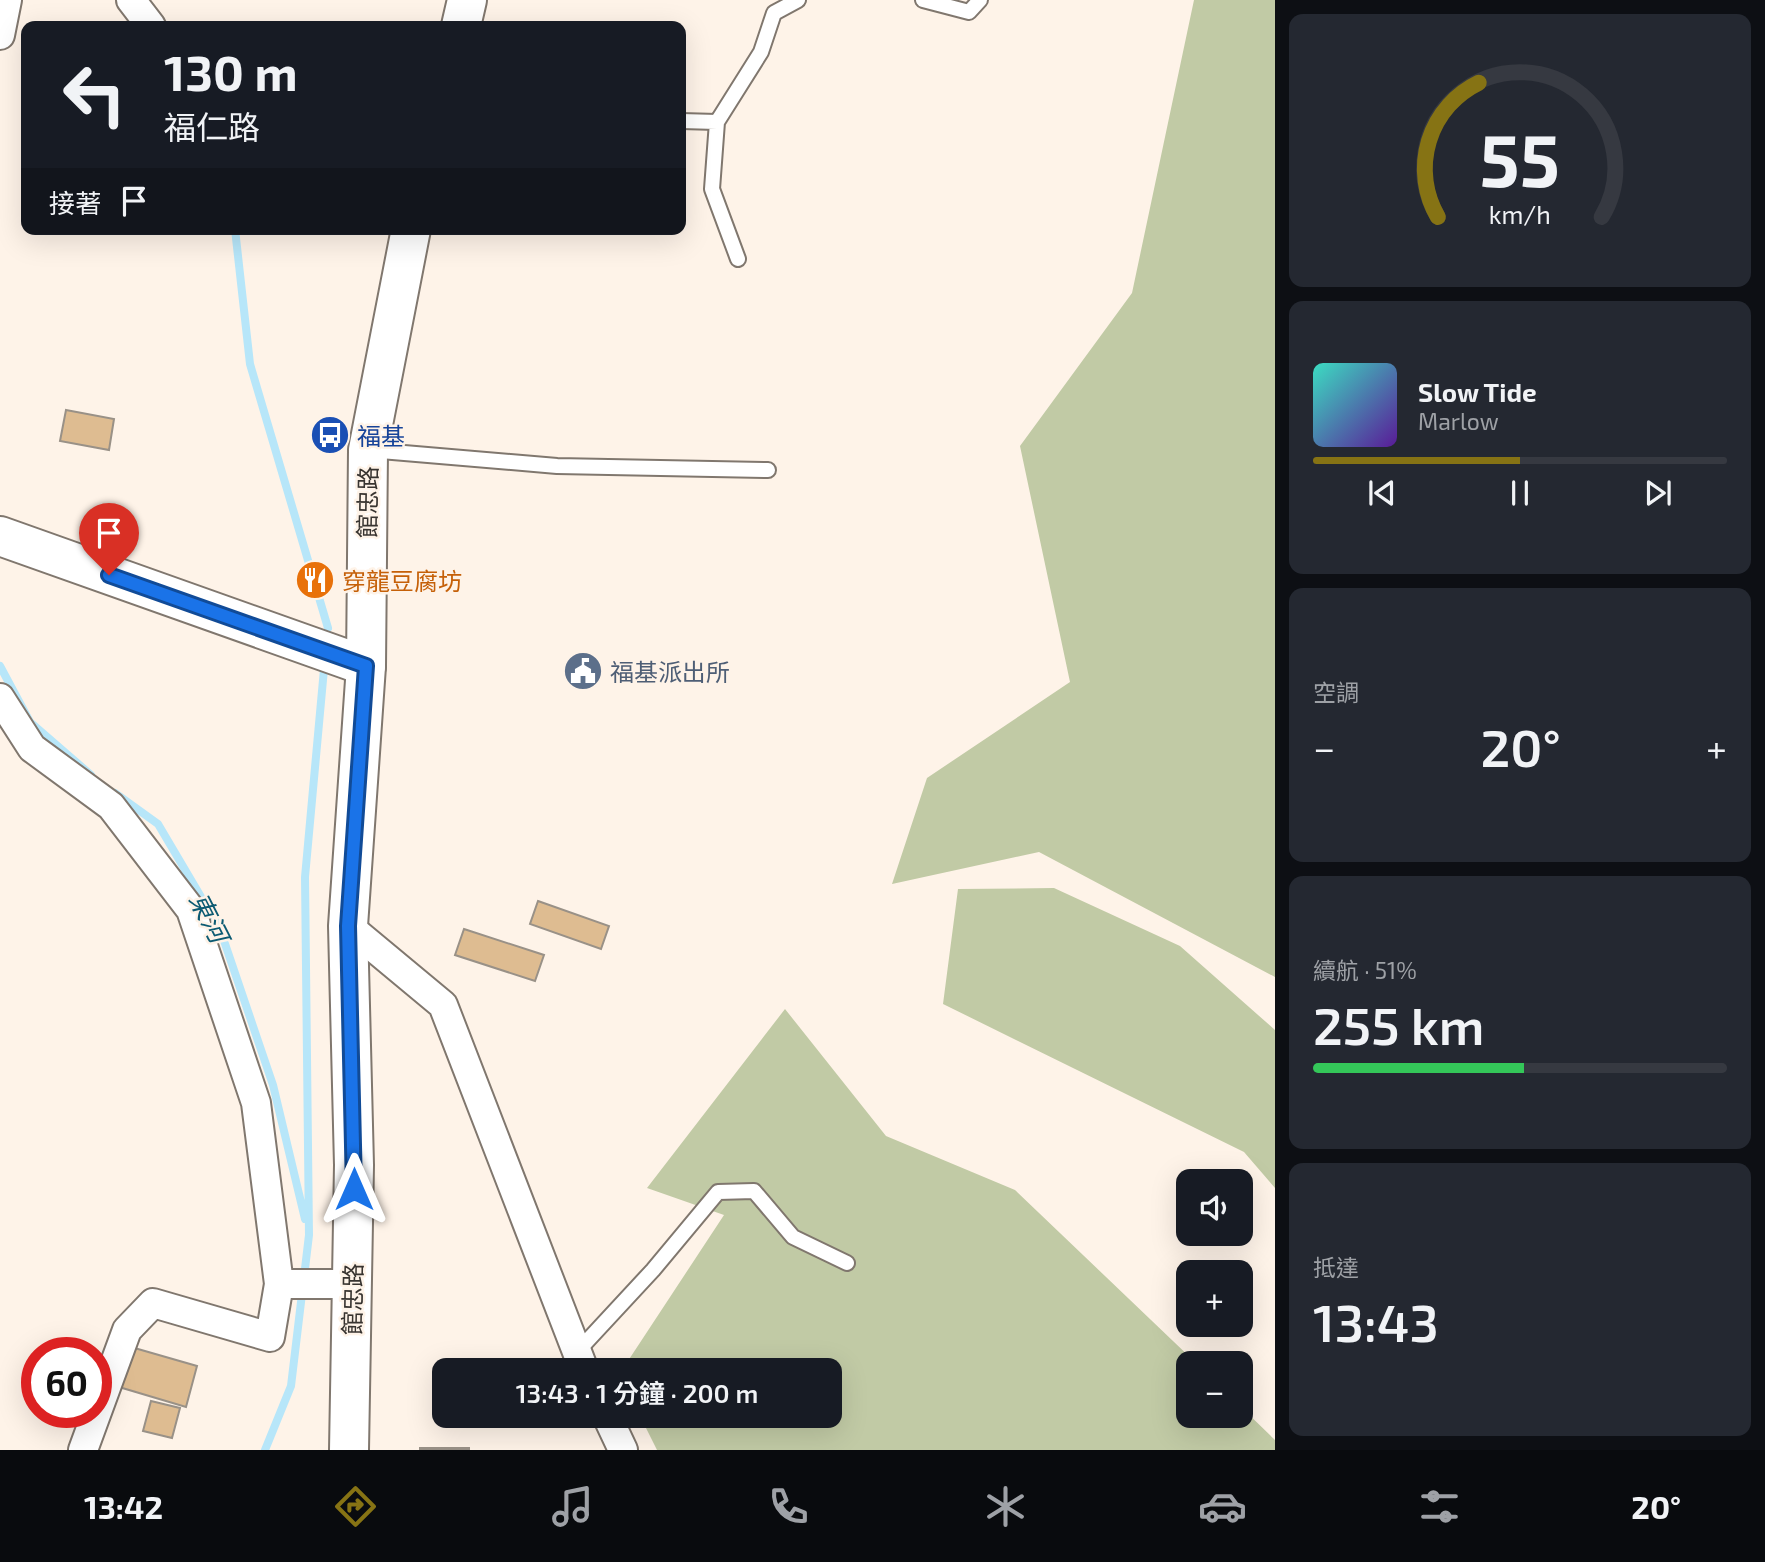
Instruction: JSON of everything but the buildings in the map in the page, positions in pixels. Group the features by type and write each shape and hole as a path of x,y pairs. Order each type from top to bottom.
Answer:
{"main road":[{"path":"462,21 467,0"},
{"name":"館忠路","path":"349,1450 355,1165 348,926 366,666 368,450 410,235"},
{"path":"0,536 366,666"}],"street":[{"path":"0,35 7,0"},
{"path":"131,0 147,21"},
{"path":"0,698 32,748 111,806 191,910 256,1103 278,1284 270,1338 153,1303 127,1330 83,1450"},
{"path":"348,926 443,1005 578,1358"},
{"path":"278,1284 352,1284"},
{"path":"613,1428 623,1450"}],"lane":[{"path":"738,259 712,189 717,122 761,52 774,13 798,0"},
{"path":"923,0 969,12 980,0"},
{"path":"686,121 717,122"},
{"path":"368,450 557,466 768,470"},
{"path":"583,1358 718,1192 754,1191 793,1237 847,1262"}],"green space":[{"path":"1194,0 1275,0 1275,977 1039,852 892,884 927,778 1070,682 1020,446 1132,293"},
{"path":"1054,888 1180,946 1275,1030 1275,1188 1244,1152 943,1004 958,889"},
{"path":"785,1009 886,1136 1015,1190 1183,1351 1176,1351 1176,1428 1253,1428 1253,1419 1275,1440 1275,1450 657,1450 646,1428 842,1428 842,1358 630,1358 724,1215 647,1188"}],"waterway":[{"path":"236,235 250,364 328,628"},
{"name":"東河","path":"0,666 30,722 91,775"},
{"path":"265,1450 291,1386 309,1235 305,877 324,669"},
{"name":"東河","path":"115,793 158,824 220,929 273,1085 305,1219"}],"place":[{"name":"福基","path":"330,435"},
{"name":"穿龍豆腐坊","path":"315,580"},
{"name":"福基派出所","path":"583,671"}],"route":[{"path":"109,575 366,666 348,926 354,1189"}]}
